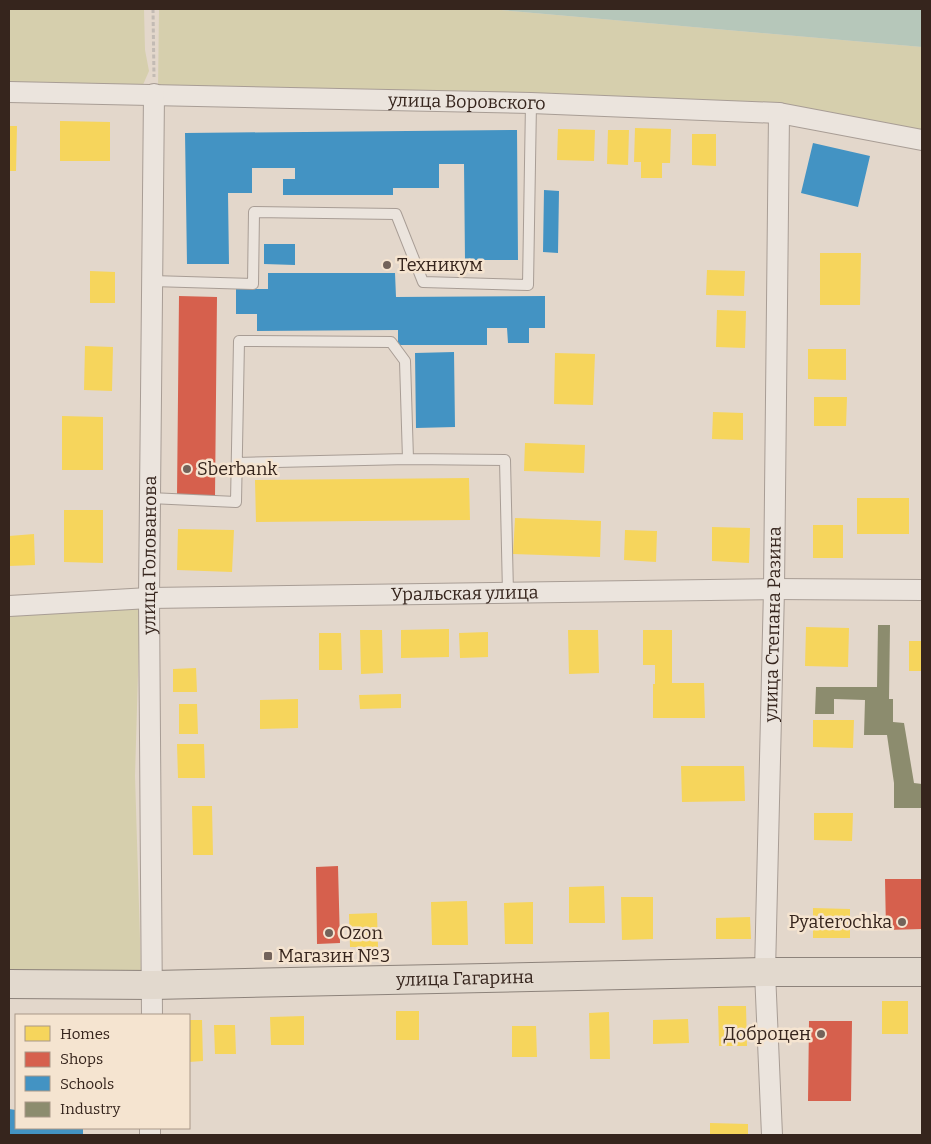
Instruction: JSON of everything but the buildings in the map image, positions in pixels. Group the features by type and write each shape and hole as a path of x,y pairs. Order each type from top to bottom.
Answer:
{"main road":[{"name":"улица Гагарина","path":"9,984 153,985 765,972 922,972"}],"street":[{"name":"улица Воровского","path":"9,92 154,88 779,113 922,140"},
{"name":"улица Голованова","path":"152,1014 149,598 154,88"},
{"name":"улица Степана Разина","path":"772,1135 765,972 774,589 779,113"},
{"name":"Уральская улица","path":"9,606 149,598 774,589 922,590"}],"lane":[{"path":"152,281 253,284 254,212 396,214 423,282 528,285 531,103"},
{"path":"150,498 236,502 238,341 391,342 405,361 408,459"},
{"path":"237,463 408,459 505,460 508,593"}],"path":[{"path":"153,9 154,88"}],"shaded area":[{"path":"9,9 144,9 145,50 149,71 142,87 9,86"},
{"path":"159,9 489,9 922,47 922,133 546,96 423,90 323,92 158,90"},
{"path":"489,9 922,9 922,47"},
{"path":"140,606 135,776 141,972 9,972 9,613"}],"place":[{"name":"Техникум","path":"387,265"},
{"name":"Sberbank","path":"187,469"},
{"name":"Pyaterochka","path":"902,922"},
{"name":"Ozon","path":"329,933"},
{"name":"Магазин №3","path":"268,956"},
{"name":"Доброцен","path":"821,1034"}]}
